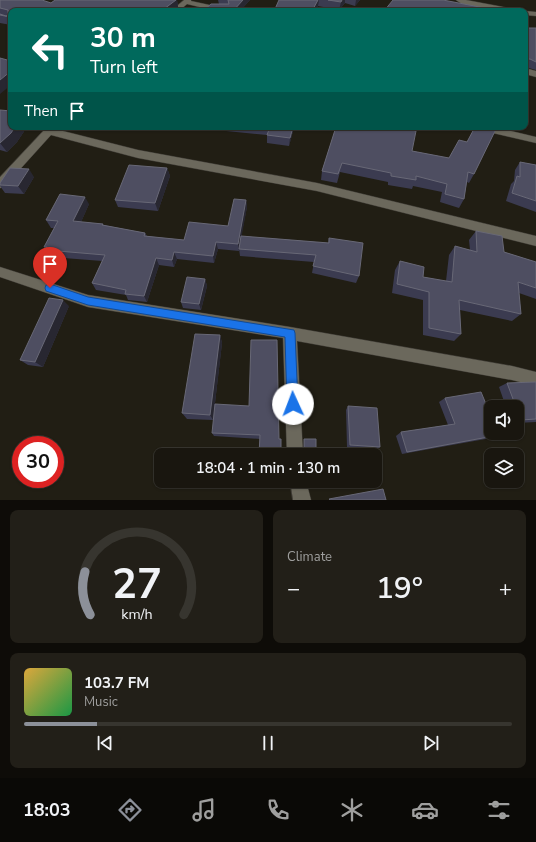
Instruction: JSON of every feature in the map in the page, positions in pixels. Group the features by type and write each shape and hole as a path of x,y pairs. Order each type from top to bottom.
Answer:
{"street":[{"path":"459,0 471,4 496,8"},
{"path":"171,2 186,2 212,8"},
{"path":"0,184 50,130"},
{"path":"54,130 138,154 317,187 536,241"},
{"path":"493,130 536,140"},
{"path":"0,272 88,301 290,333 536,379"},
{"path":"290,333 295,448"},
{"path":"299,488 302,500"}],"building":[{"path":"0,0 42,0 51,3 55,0 176,0 165,8 8,8 8,10 0,8"},
{"path":"228,0 243,0 236,8 206,8 211,4 229,4"},
{"path":"279,0 318,0 314,8 275,8"},
{"path":"328,0 342,0 341,2"},
{"path":"393,0 443,0 485,8 386,8"},
{"path":"528,28 536,28 536,62 528,59"},
{"path":"0,58 8,60 8,73 0,80"},
{"path":"0,110 8,111 8,130 13,130 0,143"},
{"path":"269,130 292,130 290,138 267,135"},
{"path":"335,130 416,131 412,151 449,158 459,140 467,142 473,130 496,130 474,174 468,172 464,199 445,194 447,184 416,176 416,180 391,176 391,173 342,163 338,174 322,171"},
{"path":"520,162 536,165 536,201 512,193 517,176 520,177"},
{"path":"129,165 167,168 155,203 115,200"},
{"path":"10,168 29,169 18,186 0,185 0,183"},
{"path":"60,194 85,197 73,221 103,224 102,225 145,233 144,236 184,240 189,222 228,226 234,199 246,200 238,244 216,242 213,256 174,252 172,260 156,258 144,296 125,294 126,290 92,283 105,255 46,250 47,247 44,247 58,221 46,220"},
{"path":"476,231 502,236 504,252 536,262 536,288 518,282 521,314 459,300 461,334 429,328 429,292 397,284 400,261 424,267 423,277 452,282 455,246 477,252"},
{"path":"241,236 329,243 329,238 363,243 359,276 313,266 316,255 239,249"},
{"path":"187,277 205,279 199,304 181,302"},
{"path":"49,298 63,300 35,362 20,360"},
{"path":"195,334 220,335 210,415 182,413"},
{"path":"251,340 277,340 279,439 281,439 281,448 259,448 260,435 212,433 215,404 249,406"},
{"path":"536,382 536,419 524,420 524,400 513,400 507,383"},
{"path":"481,392 484,400 484,438 407,452 401,432 455,424 445,398"},
{"path":"348,406 377,408 380,447 350,445"},
{"path":"304,439 316,439 316,448 304,448"},
{"path":"383,489 386,500 329,499"}],"route":[{"path":"50,288 88,301 290,333 293,404"}]}
